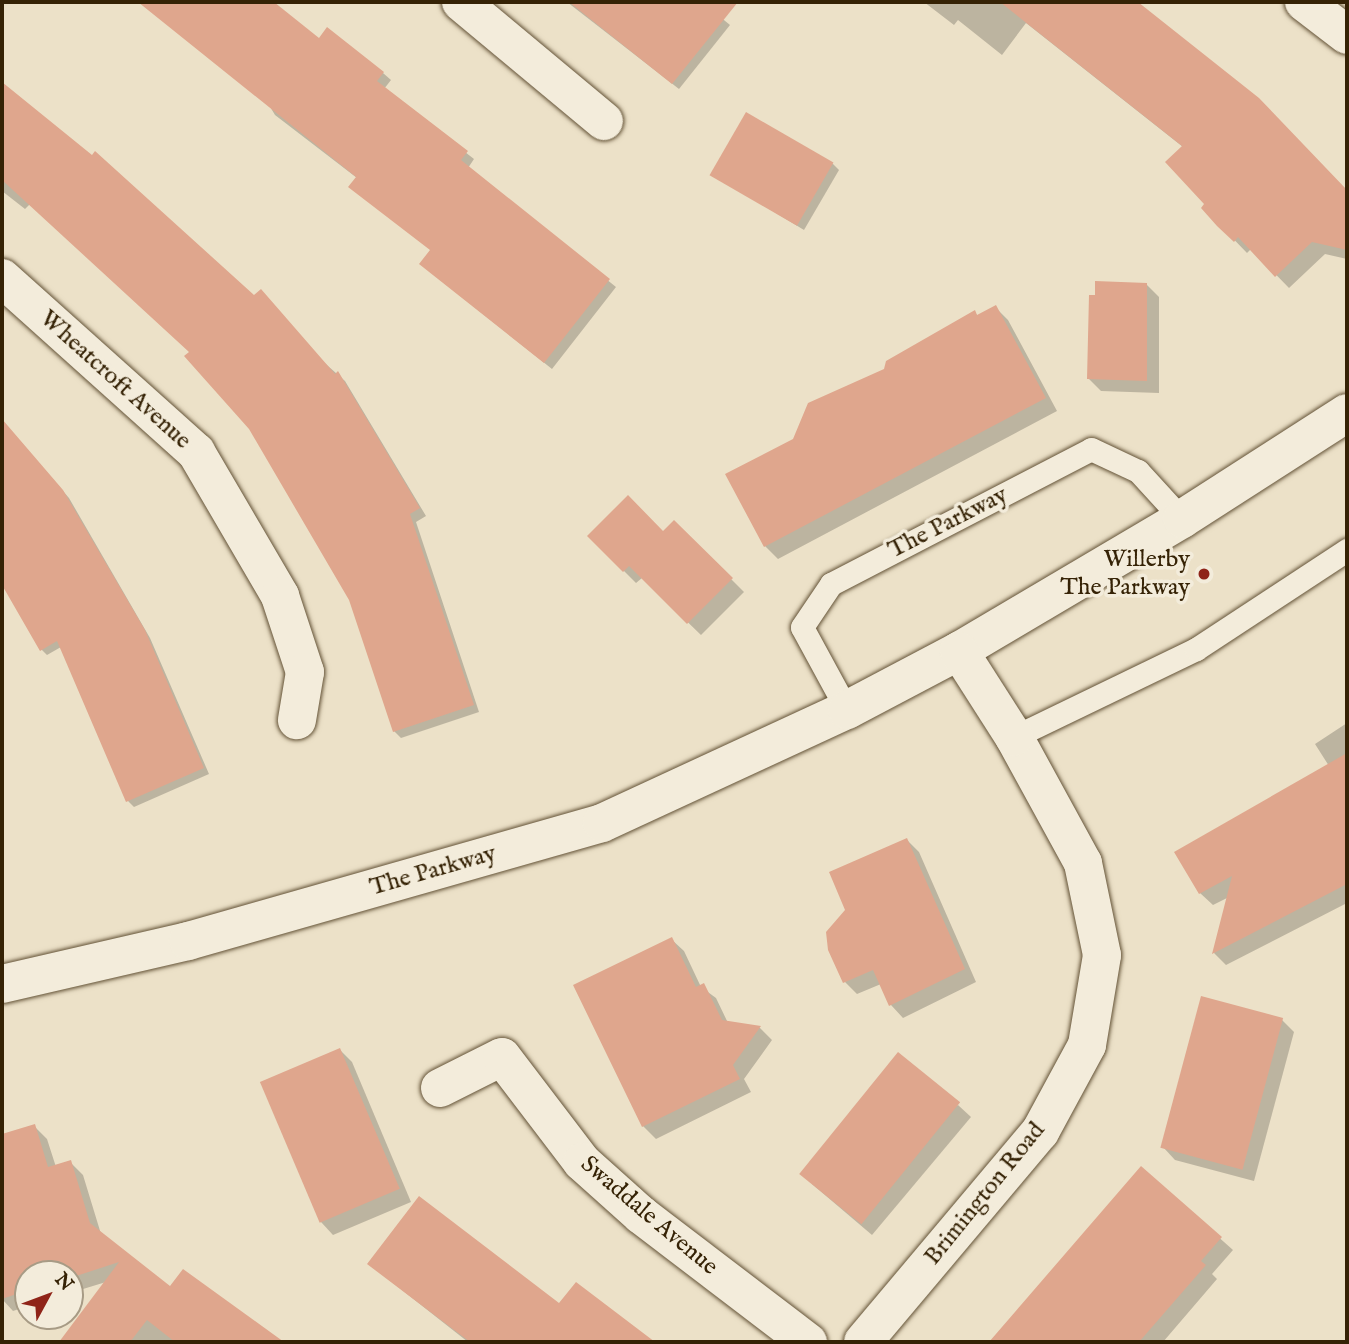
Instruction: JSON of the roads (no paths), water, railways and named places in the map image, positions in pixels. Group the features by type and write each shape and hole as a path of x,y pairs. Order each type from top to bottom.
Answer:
{"street":[{"path":"461,2 604,121"},
{"path":"1304,2 1347,35"},
{"name":"Wheatcroft Avenue","path":"2,278 196,452 280,596 305,672 297,720"},
{"name":"The Parkway","path":"2,984 188,941 602,822 847,710 959,651 1182,519 1347,413"},
{"name":"Brimington Road","path":"863,1342 1040,1132 1087,1045 1102,955 1083,863 1014,737 959,651"},
{"name":"Swaddale Avenue","path":"440,1088 502,1058 582,1162 641,1215 808,1342"}],"lane":[{"name":"The Parkway","path":"847,710 802,627 831,583 1091,449 1138,471 1182,519"},
{"path":"1014,737 1196,649 1347,550"}],"place":[{"name":"Willerby The Parkway","path":"1204,574"}]}
